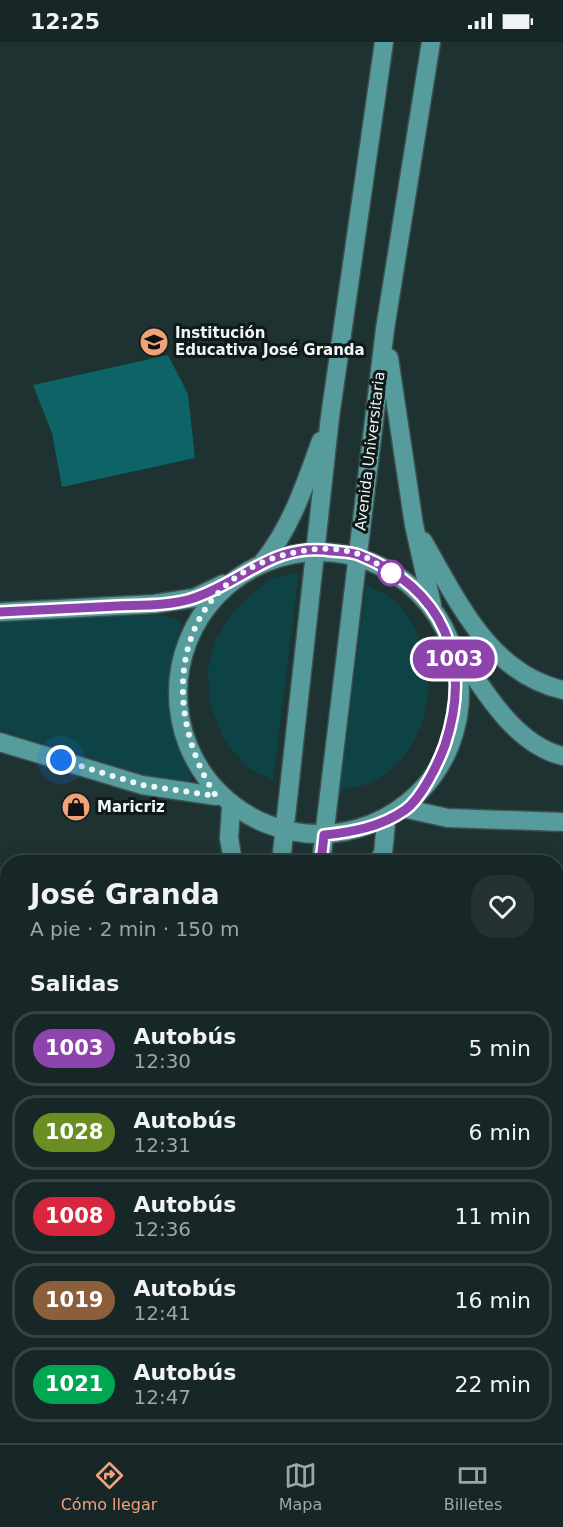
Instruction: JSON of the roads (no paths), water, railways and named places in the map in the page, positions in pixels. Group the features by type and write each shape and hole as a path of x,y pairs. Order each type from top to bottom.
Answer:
{"main road":[{"path":"282,855 330,417 384,42"},
{"name":"Avenida Universitaria","path":"322,855 385,329 431,42"},
{"path":"385,329 414,525 433,608"},
{"path":"263,561 284,534 330,417"},
{"path":"414,525 469,621 494,651 511,666 549,686 563,690"},
{"path":"0,612 154,604 194,598 263,561 293,552 315,548 358,554 412,584 433,608 448,636 494,705 534,744 563,756"},
{"path":"235,578 213,600 195,627 185,657 181,686 189,739 204,778 216,796 257,824 285,833 324,835 352,832 386,822 407,809 440,759 450,730 456,699 456,667 448,636"},
{"path":"0,742 142,785 216,796"},
{"path":"231,808 229,838 232,855"},
{"path":"407,809 448,818 563,822"},
{"path":"382,855 386,822"}],"place":[{"name":"Institución Educativa José Granda","path":"154,342"},
{"name":"Maricriz","path":"76,807"}]}
